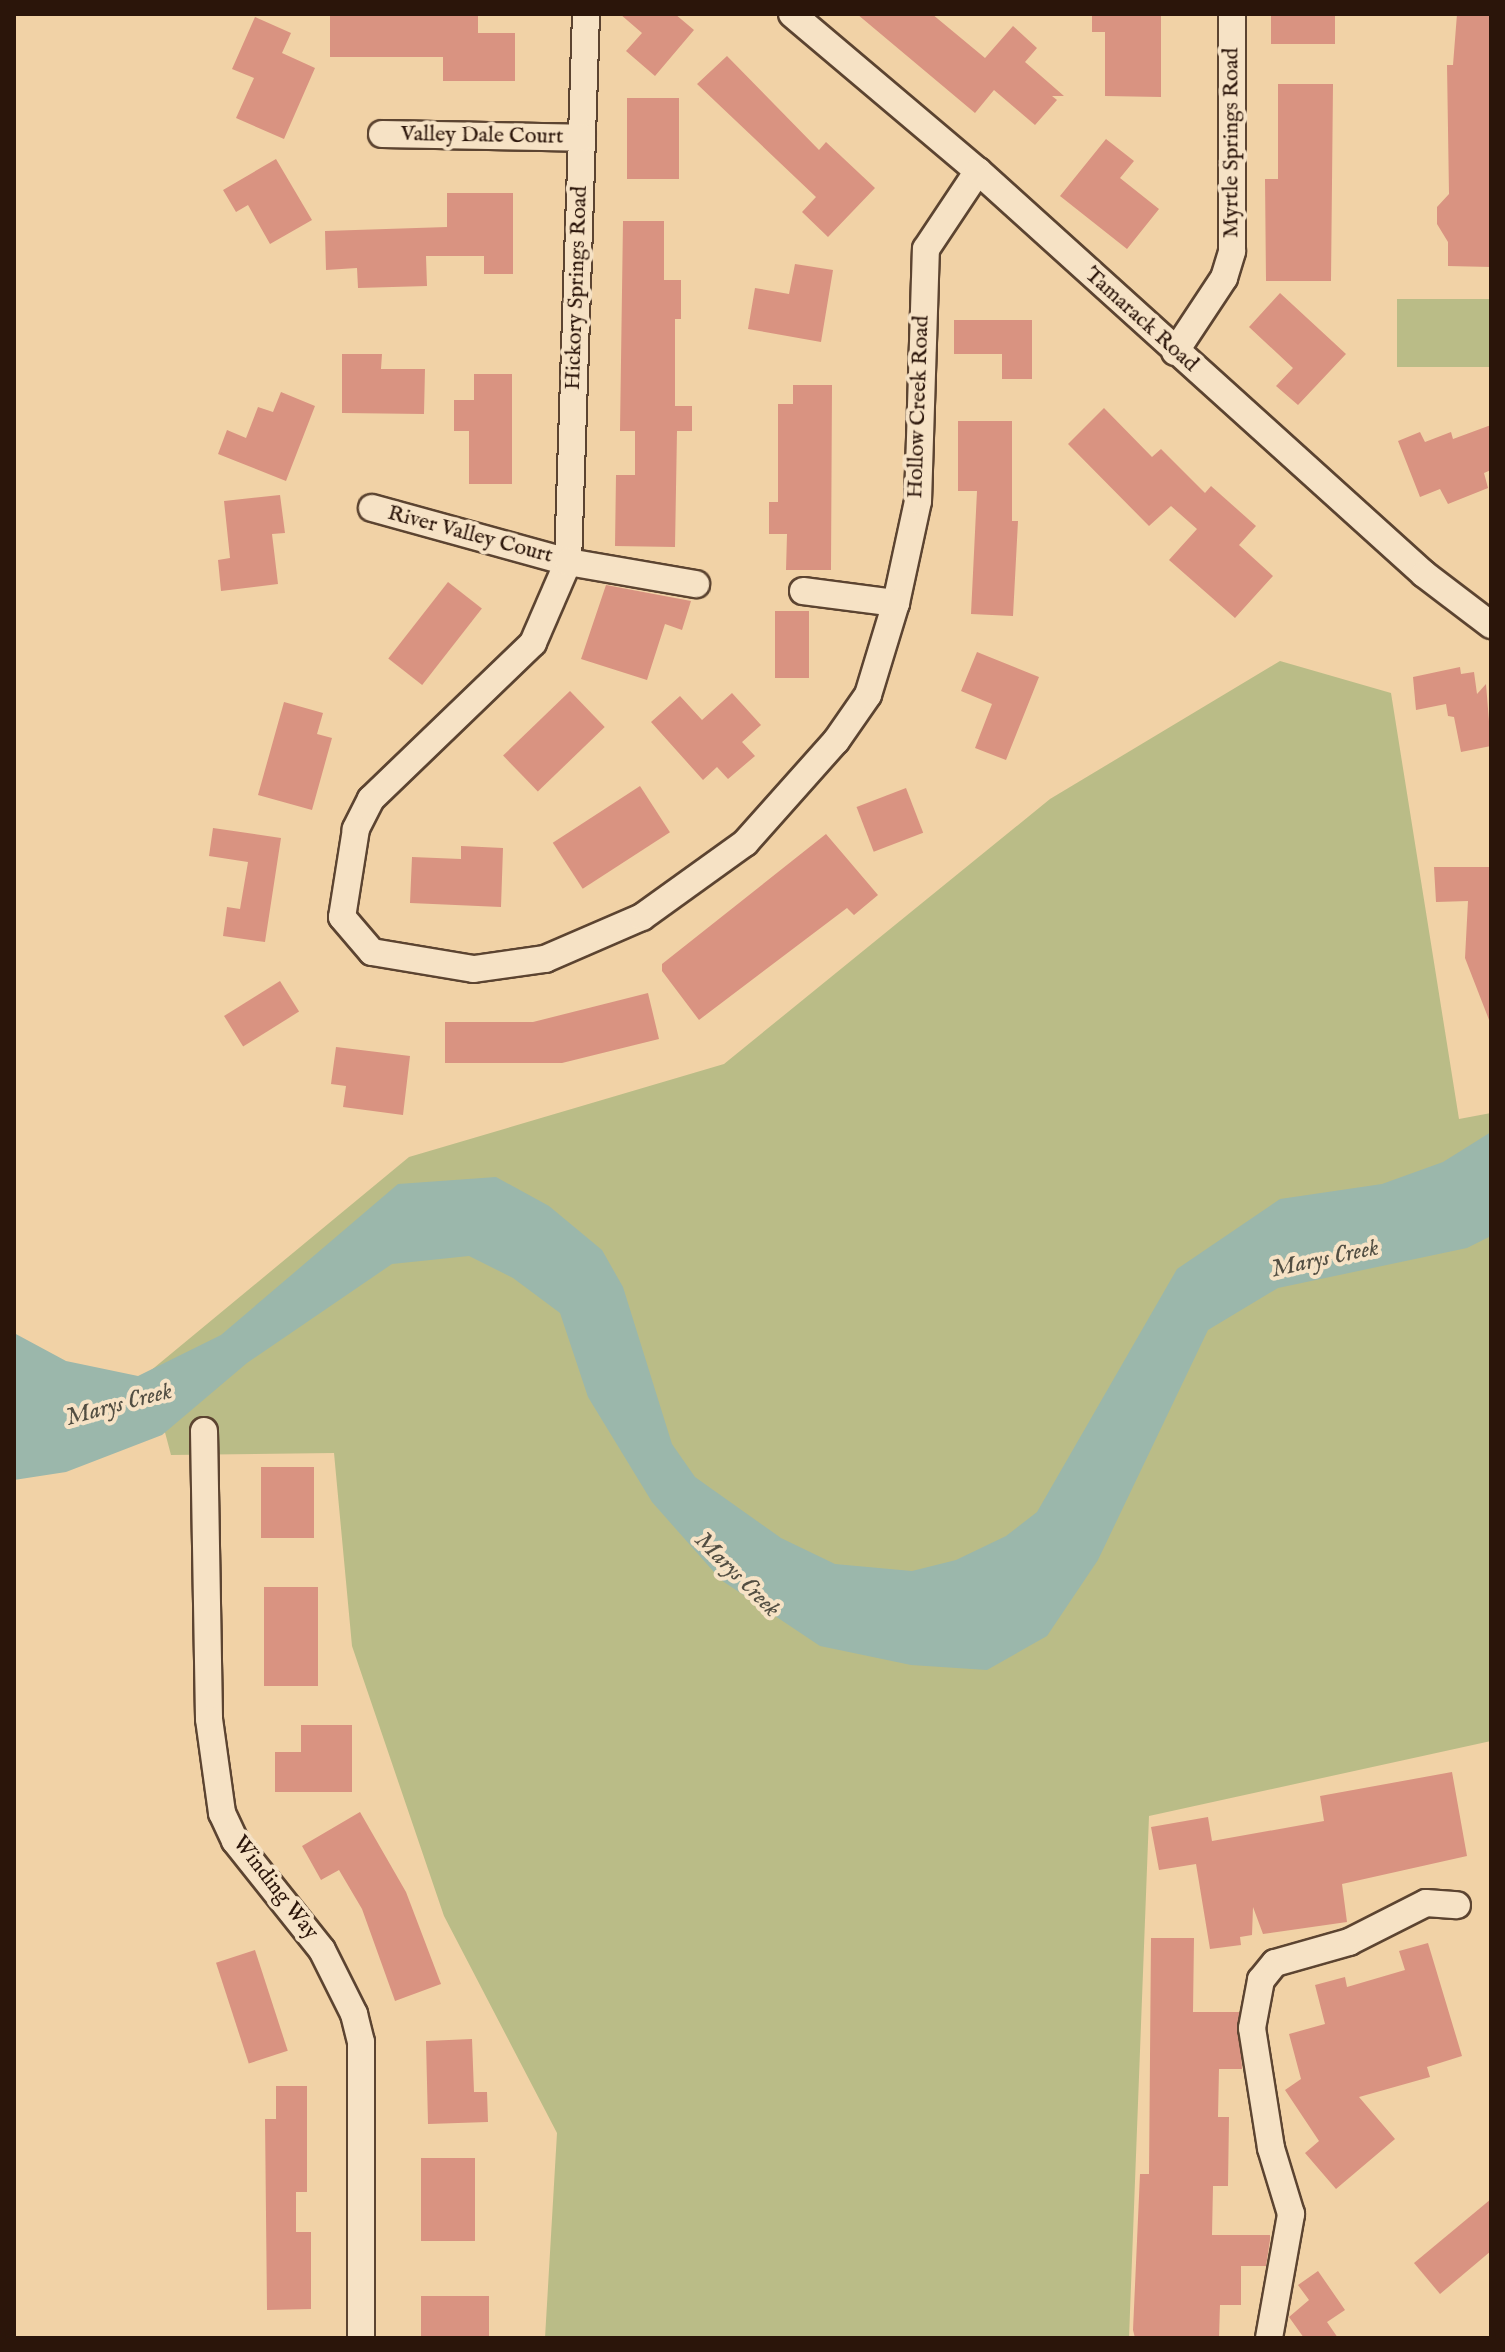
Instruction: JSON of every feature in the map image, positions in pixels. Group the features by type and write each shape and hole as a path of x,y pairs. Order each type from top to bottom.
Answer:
{"street":[{"name":"Hickory Springs Road","path":"354,931 342,917 343,895 356,829 371,799 533,643 568,562 586,14"},
{"name":"Tamarack Road","path":"792,14 978,171 1424,574 1491,625"},
{"name":"Myrtle Springs Road","path":"1175,352 1224,278 1232,251 1232,14"},
{"name":"Valley Dale Court","path":"382,134 582,138"},
{"name":"Hollow Creek Road","path":"354,931 372,952 474,969 545,959 642,917 745,843 836,741 868,695 896,603 918,501 926,249 978,171"},
{"name":"River Valley Court","path":"372,508 568,562"},
{"path":"568,562 696,584"},
{"path":"803,591 896,603"},
{"name":"Winding Way","path":"204,1431 209,1719 222,1813 235,1841 322,1950 354,2014 361,2042 361,2338"},
{"path":"1269,2338 1291,2214 1271,2148 1252,2028 1261,1980 1275,1963 1349,1942 1426,1903 1457,1905"}],"green space":[{"path":"1397,299 1491,299 1491,367 1397,367"},
{"path":"1280,661 1391,693 1459,1119 1491,1113 1491,1741 1149,1816 1129,2338 545,2338 557,2133 444,1916 352,1646 334,1453 171,1455 149,1372 409,1157 724,1064 1050,799"}],"water":[{"name":"Marys Creek","path":"1491,1132 1491,1236 1467,1248 1278,1288 1208,1330 1098,1560 1047,1636 987,1670 911,1665 820,1646 721,1580 652,1502 588,1397 560,1313 513,1278 469,1256 392,1264 247,1363 162,1435 66,1472 14,1480 14,1333 66,1361 138,1376 221,1335 398,1184 496,1177 549,1206 602,1250 623,1287 672,1444 695,1477 781,1538 835,1564 912,1571 956,1560 1006,1536 1037,1512 1177,1269 1280,1199 1382,1184 1443,1162"}],"building":[{"path":"330,14 478,14 478,33 515,33 515,81 443,81 443,57 330,57"},
{"path":"620,14 675,14 694,30 655,76 626,51 642,33"},
{"path":"857,14 932,14 985,58 1013,26 1037,48 1025,62 1064,96 1052,96 1057,100 1035,125 994,90 975,113"},
{"path":"1092,14 1161,14 1161,97 1105,96 1105,32 1092,32"},
{"path":"1271,14 1335,14 1335,44 1271,44"},
{"path":"1457,14 1491,14 1491,267 1448,266 1448,242 1437,224 1437,207 1449,194 1447,65 1453,65"},
{"path":"255,17 291,33 282,53 315,68 284,139 236,118 254,78 232,69"},
{"path":"727,56 819,150 826,142 875,188 828,237 802,212 816,197 697,84"},
{"path":"1278,84 1333,84 1331,281 1266,281 1265,179 1278,179"},
{"path":"627,98 679,98 679,179 627,179"},
{"path":"1106,139 1134,161 1120,178 1159,209 1127,249 1060,196"},
{"path":"276,159 312,220 270,244 248,205 236,212 223,190"},
{"path":"447,193 513,193 513,274 484,274 484,256 426,256 427,286 358,288 357,268 326,270 325,231 447,227"},
{"path":"623,221 664,221 664,280 681,280 681,319 675,319 675,406 692,406 692,431 677,431 675,547 615,546 616,475 635,475 635,431 620,431"},
{"path":"795,264 833,270 821,342 748,329 755,288 789,294"},
{"path":"1280,293 1346,354 1298,405 1276,386 1293,368 1249,327"},
{"path":"954,320 1032,320 1032,379 1002,379 1002,354 954,354"},
{"path":"342,354 382,354 381,369 425,369 424,414 342,413"},
{"path":"474,374 512,374 512,484 469,484 469,431 454,431 454,400 474,400"},
{"path":"793,385 832,385 831,570 786,570 787,534 769,534 769,502 778,502 778,404 793,404"},
{"path":"281,392 315,406 286,481 218,454 227,430 246,438 258,407 273,412"},
{"path":"1104,408 1152,457 1161,449 1205,493 1211,486 1256,526 1239,545 1273,576 1235,618 1169,560 1197,529 1171,506 1149,526 1068,444"},
{"path":"958,421 1012,421 1012,521 1018,521 1013,616 971,614 977,491 958,491"},
{"path":"1491,425 1491,470 1484,473 1488,488 1448,504 1440,489 1420,497 1398,441 1420,432 1425,442 1451,432 1453,439"},
{"path":"280,495 285,533 272,534 278,584 221,591 218,560 230,558 224,501"},
{"path":"448,582 482,608 422,685 388,658"},
{"path":"606,585 691,601 682,630 665,624 647,680 581,659"},
{"path":"775,611 809,611 809,678 775,678"},
{"path":"977,652 1039,677 1006,760 975,748 992,704 961,691"},
{"path":"1460,667 1461,674 1474,672 1477,694 1486,684 1491,746 1461,752 1454,717 1448,716 1446,704 1416,710 1413,677"},
{"path":"570,691 605,727 538,792 503,756"},
{"path":"732,693 761,725 742,742 755,756 728,779 717,767 703,780 651,722 680,696 702,720"},
{"path":"284,702 323,713 317,734 332,738 312,810 258,795"},
{"path":"640,786 670,832 583,889 553,843"},
{"path":"906,788 923,833 874,852 857,807"},
{"path":"213,828 281,838 265,942 223,936 227,907 240,909 248,862 209,856"},
{"path":"826,834 878,895 854,915 847,908 699,1020 662,971 662,964"},
{"path":"461,846 503,848 501,907 410,903 412,857 461,859"},
{"path":"1434,867 1491,867 1491,1025 1465,958 1468,901 1436,902"},
{"path":"280,981 299,1012 243,1047 224,1016"},
{"path":"648,993 659,1039 562,1063 445,1063 445,1022 533,1022"},
{"path":"336,1047 410,1056 403,1115 343,1107 346,1086 331,1084"},
{"path":"261,1467 314,1467 314,1538 261,1538"},
{"path":"264,1587 318,1587 318,1686 264,1686"},
{"path":"301,1725 352,1725 352,1792 275,1792 275,1752 301,1752"},
{"path":"1452,1772 1467,1856 1342,1884 1347,1922 1263,1934 1253,1907 1252,1935 1240,1937 1241,1945 1210,1949 1196,1864 1159,1870 1151,1827 1208,1817 1212,1841 1324,1821 1320,1796"},
{"path":"360,1812 406,1892 441,1984 395,2001 362,1909 339,1870 321,1880 302,1846"},
{"path":"1151,1938 1194,1938 1193,2012 1239,2012 1242,2069 1219,2069 1218,2117 1229,2117 1228,2186 1213,2186 1212,2235 1270,2235 1270,2240 1266,2266 1241,2266 1241,2305 1220,2305 1219,2338 1135,2338 1133,2330 1140,2174 1149,2174"},
{"path":"1428,1943 1462,2056 1427,2067 1430,2077 1359,2097 1395,2139 1336,2189 1305,2153 1319,2141 1285,2090 1301,2079 1289,2034 1325,2024 1315,1985 1345,1977 1347,1987 1405,1970 1399,1951"},
{"path":"255,1950 288,2051 249,2063 216,1963"},
{"path":"472,2039 474,2092 487,2092 488,2122 428,2124 426,2041"},
{"path":"276,2086 307,2086 307,2192 296,2192 296,2232 311,2232 311,2309 267,2310 265,2119 276,2119"},
{"path":"421,2158 475,2158 475,2241 421,2241"},
{"path":"1491,2199 1491,2251 1440,2294 1414,2263"},
{"path":"1318,2271 1345,2310 1327,2322 1338,2338 1304,2338 1289,2317 1309,2300 1298,2285"},
{"path":"421,2296 489,2296 489,2338 421,2338"}]}
